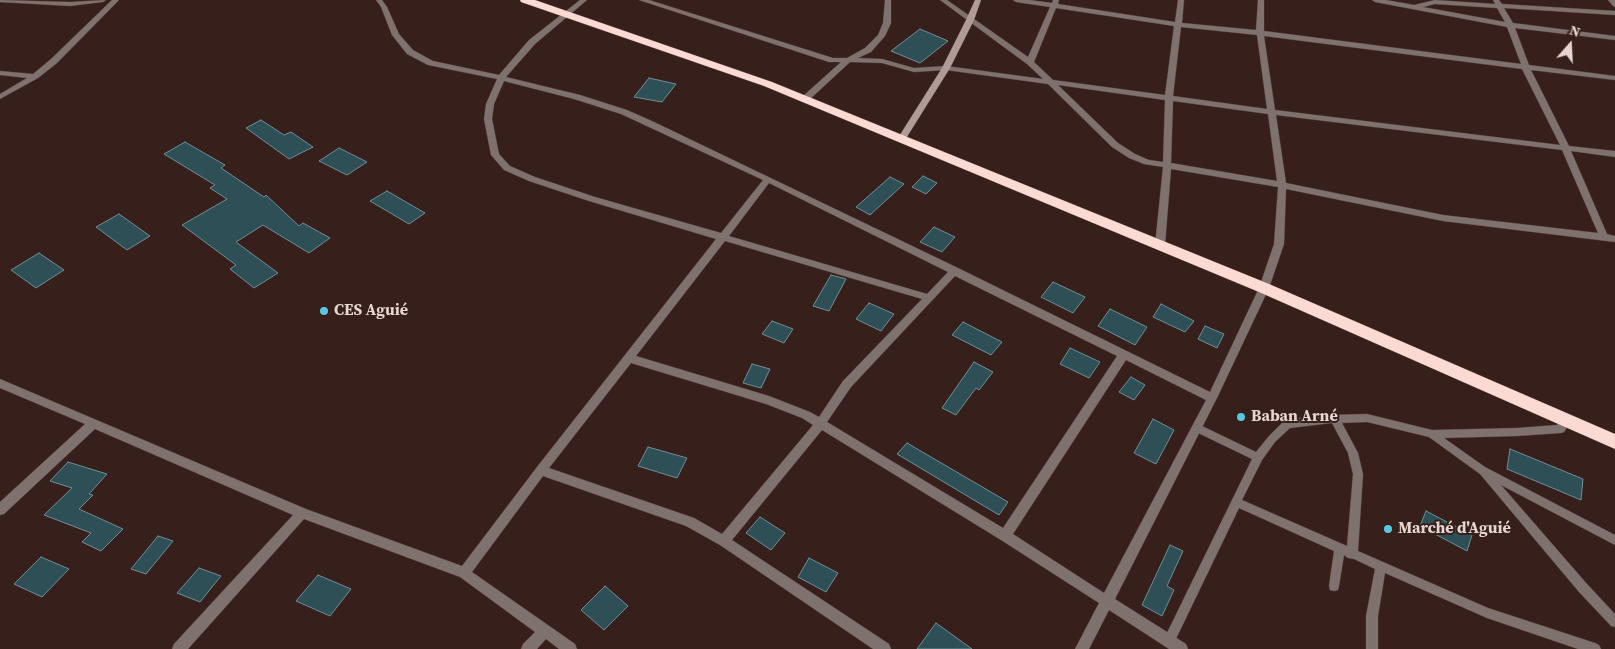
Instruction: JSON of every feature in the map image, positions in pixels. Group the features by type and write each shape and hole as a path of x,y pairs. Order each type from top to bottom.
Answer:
{"highway":[{"path":"525,0 695,58 902,138 1264,288 1615,442"}],"street":[{"path":"0,0 70,4 103,0"},
{"path":"0,97 35,76 54,61 116,0"},
{"path":"379,0 384,7 396,36 410,52 431,63 577,97 624,112 768,178 1212,398"},
{"path":"584,0 532,42 501,78 490,104 488,120 490,138 495,155 508,168 592,199 930,298"},
{"path":"642,0 832,60 882,62 914,70 946,68 1272,112 1615,154"},
{"path":"805,99 848,60 868,50 881,36 886,23 888,0"},
{"path":"943,0 1030,62 1115,145 1132,156 1147,162 1282,185 1443,218 1604,236 1615,239"},
{"path":"902,138 946,68 978,0"},
{"path":"1016,0 1056,3 1179,25 1260,33 1615,78"},
{"path":"1160,245 1167,165 1169,98 1181,0"},
{"path":"1082,649 1212,398 1264,288 1279,244 1282,185 1260,33 1261,0"},
{"path":"1375,0 1510,25 1615,38"},
{"path":"1611,0 1615,5"},
{"path":"1413,7 1435,2 1498,2 1615,13"},
{"path":"1498,2 1510,25 1526,68 1566,149 1604,236"},
{"path":"1030,62 1056,3"},
{"path":"0,73 35,76"},
{"path":"464,573 541,470 768,178"},
{"path":"724,541 821,424 846,384 955,270"},
{"path":"1005,536 1124,354"},
{"path":"628,358 769,400 806,415 1005,536 1181,649"},
{"path":"0,383 302,513 464,573 570,649"},
{"path":"0,510 93,424"},
{"path":"541,470 690,522 724,541 884,649"},
{"path":"179,649 302,513"},
{"path":"528,649 545,631"}],"lane":[{"path":"1169,641 1258,457 1287,424 1367,418 1432,434 1561,429 1563,419"},
{"path":"1335,419 1353,452 1358,474 1352,555"},
{"path":"1197,428 1258,457"},
{"path":"1432,434 1481,470 1615,540"},
{"path":"1481,470 1583,588 1615,622"},
{"path":"1236,502 1352,555 1487,613 1595,649"},
{"path":"1334,586 1340,549"},
{"path":"1372,649 1372,616 1381,567"}],"building":[{"path":"920,29 948,41 920,63 891,51"},
{"path":"649,78 676,84 662,102 634,97"},
{"path":"261,120 284,135 291,132 313,147 289,159 246,128"},
{"path":"185,142 225,165 221,168 264,197 266,195 299,226 303,223 330,238 309,253 263,225 236,242 278,273 254,288 230,269 236,265 182,225 227,199 210,188 215,185 164,154"},
{"path":"339,148 367,162 347,175 319,161"},
{"path":"923,176 937,183 926,194 912,187"},
{"path":"890,177 904,184 870,215 856,207"},
{"path":"387,191 425,213 409,224 370,201"},
{"path":"119,214 150,236 127,250 96,227"},
{"path":"934,227 955,237 942,252 920,242"},
{"path":"39,253 64,270 36,288 11,270"},
{"path":"831,275 846,279 829,311 813,306"},
{"path":"1053,282 1085,297 1073,313 1041,297"},
{"path":"869,303 894,314 881,331 856,319"},
{"path":"1161,304 1194,321 1185,332 1153,317"},
{"path":"1110,309 1147,327 1135,345 1098,326"},
{"path":"772,321 793,329 784,343 762,334"},
{"path":"963,322 1002,342 991,355 952,335"},
{"path":"1205,326 1224,334 1217,348 1198,339"},
{"path":"1070,348 1100,362 1089,378 1060,364"},
{"path":"974,362 993,372 979,390 976,388 956,415 942,408"},
{"path":"752,364 770,369 761,388 743,383"},
{"path":"1131,377 1145,385 1134,400 1119,392"},
{"path":"1153,419 1174,430 1156,464 1134,453"},
{"path":"907,443 1008,502 999,515 897,454"},
{"path":"648,447 687,458 677,478 638,466"},
{"path":"1510,449 1583,479 1581,500 1507,469"},
{"path":"68,462 107,474 89,494 93,495 79,509 123,529 101,551 82,542 91,533 44,515 72,488 50,481"},
{"path":"1426,511 1472,535 1467,551 1420,526"},
{"path":"760,517 785,533 771,550 746,533"},
{"path":"158,536 173,541 146,574 131,569"},
{"path":"1170,545 1183,551 1167,586 1174,590 1162,616 1142,605"},
{"path":"41,557 69,569 42,597 14,584"},
{"path":"809,558 838,573 826,592 798,577"},
{"path":"199,568 221,576 200,602 177,593"},
{"path":"318,575 351,589 330,616 296,601"},
{"path":"605,586 628,606 604,630 581,610"},
{"path":"936,623 972,649 917,649"}],"place":[{"name":"CES Aguié","path":"324,311"},
{"name":"Baban Arné","path":"1241,417"},
{"name":"Marché d'Aguié","path":"1388,529"}]}
